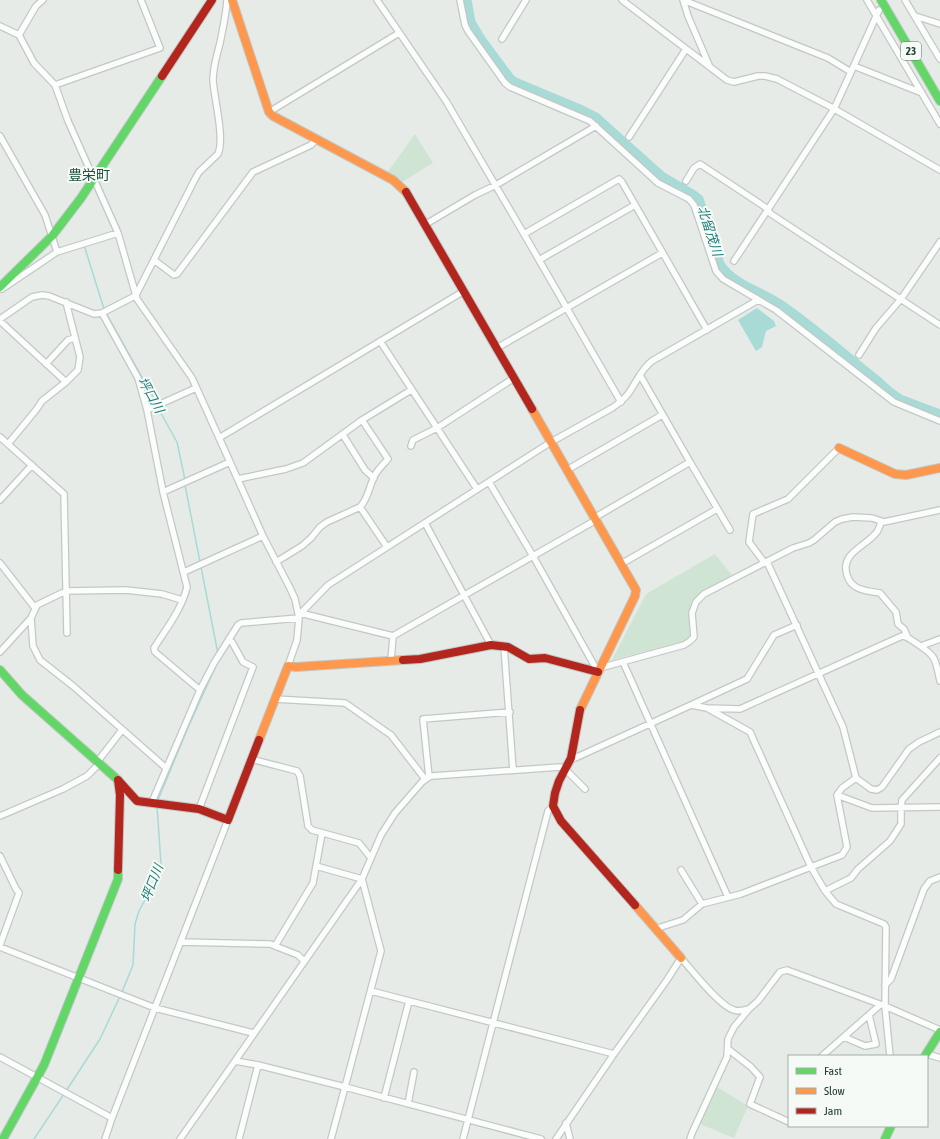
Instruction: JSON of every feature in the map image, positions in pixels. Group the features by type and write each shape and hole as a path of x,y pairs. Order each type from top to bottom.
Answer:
{"main road":[{"path":"0,287 52,236 81,198 212,0"},
{"path":"232,0 269,112 273,116 393,180 407,192 636,590 635,596 581,707 571,758 554,793 553,806 560,821 681,958"},
{"name":"23","path":"881,0 940,101"},
{"path":"839,448 895,474 906,476 940,468"},
{"path":"0,670 22,695 99,762 137,801 200,809 228,820 288,666 296,667 420,659 491,645 504,646 529,659 545,658 599,670"},
{"path":"3,1139 44,1065 118,879 120,795 118,780"},
{"path":"926,1055 940,1031"},
{"path":"885,1139 891,1127"}],"street":[{"path":"18,35 36,6 43,0"},
{"path":"55,85 160,48 141,0"},
{"path":"66,382 0,318 32,297 42,295 66,302 94,314 102,313 133,298 136,295 199,172 218,154 220,150 220,134 213,80 214,68 226,15 227,0"},
{"path":"377,0 446,101 621,402"},
{"path":"460,0 465,25 468,31 505,83 514,89 590,121 658,183 690,199 694,205 716,271 723,279 776,310 803,330 880,393 894,402 940,421"},
{"path":"502,40 526,0"},
{"path":"622,0 722,77 734,82 758,76 777,79 834,109 940,170"},
{"path":"683,0 709,67"},
{"path":"683,0 828,58 851,72"},
{"path":"867,0 877,13 940,124"},
{"path":"905,0 940,58"},
{"path":"734,261 834,109 877,13"},
{"path":"915,16 940,24"},
{"path":"0,26 18,35 34,63 55,85 68,121 118,233 137,299 192,378 263,536 295,600 300,615 297,640 288,666"},
{"path":"269,112 399,33"},
{"path":"629,136 686,48"},
{"path":"854,66 922,93"},
{"path":"426,224 596,126"},
{"path":"0,136 45,215 57,252"},
{"path":"154,260 174,275 177,274 253,172 310,145 317,140"},
{"path":"686,181 694,168 700,164 764,207 771,214 940,326"},
{"path":"524,234 619,179 707,330"},
{"path":"539,260 635,205"},
{"path":"0,290 57,252 118,233"},
{"path":"859,355 876,328 901,299 940,242"},
{"path":"497,348 662,253"},
{"path":"219,438 464,291"},
{"path":"300,615 328,584 551,442 621,402 628,394 647,364 758,300"},
{"path":"8,444 42,401 66,382 78,370 80,365 80,357 66,302"},
{"path":"102,313 138,378 147,410 163,492 187,588 171,622 154,648 155,652 200,690"},
{"path":"46,364 68,340 75,338"},
{"path":"380,341 477,489"},
{"path":"640,375 730,530"},
{"path":"411,446 413,440 436,428 514,378"},
{"path":"147,410 196,388"},
{"path":"238,479 298,466 362,420 411,390"},
{"path":"567,470 662,415"},
{"path":"276,562 302,546 320,527 327,522 360,507 364,503 374,478 379,469 388,459 362,420"},
{"path":"342,435 366,470 374,478"},
{"path":"0,437 64,494 67,633"},
{"path":"839,448 788,499 753,514 749,542 764,562 768,564 843,726 856,778 871,789 877,790 882,787 909,749 919,742 940,732"},
{"path":"163,492 230,462"},
{"path":"156,803 166,768 200,690 218,656 241,623 300,615 393,636 533,556 690,462"},
{"path":"0,500 32,465"},
{"path":"489,482 599,670 684,645 694,637 692,613 696,602 704,594 764,562 814,540 835,522 852,517 872,518 884,522 940,510"},
{"path":"360,507 365,512 387,547"},
{"path":"621,564 717,509"},
{"path":"881,522 877,532 850,555 846,565 846,572 848,578 854,586 863,590 880,593 896,612 898,624 904,629 908,638"},
{"path":"425,523 491,645"},
{"path":"184,572 263,536"},
{"path":"0,563 35,608"},
{"path":"0,652 31,618 37,605 66,591 126,590 162,594 182,600"},
{"path":"31,618 33,646 40,660 74,686 166,768"},
{"path":"571,758 575,758 747,679 774,635 797,625"},
{"path":"391,661 393,636"},
{"path":"691,705 707,708 740,709 902,636 929,651 934,658 940,682"},
{"path":"921,646 940,639"},
{"path":"200,809 253,666 243,662 232,642 229,640"},
{"path":"504,646 510,712 513,770"},
{"path":"622,662 728,897"},
{"path":"275,699 345,703 392,735 427,778"},
{"path":"707,708 750,732 811,867 825,891 836,904 884,924 886,927 885,985 883,1006 890,1055"},
{"path":"427,778 423,719 510,712"},
{"path":"0,816 63,789 87,776 122,730"},
{"path":"825,891 851,878 858,869 890,841 901,824 902,800 940,758"},
{"path":"251,759 297,771 300,776 308,826 312,830 360,843 371,858"},
{"path":"180,1139 362,879 381,835 395,813 406,799 427,778 560,767 565,769 585,790"},
{"path":"657,930 661,927 682,920 702,904 741,894 842,855 847,847 837,795 842,788 856,778"},
{"path":"837,795 872,808 940,807"},
{"path":"463,1139 548,811 553,806"},
{"path":"105,1139 228,820"},
{"path":"275,946 313,883 322,833"},
{"path":"0,856 19,893 0,946 155,1008 253,1033"},
{"path":"316,866 362,879"},
{"path":"681,870 702,904"},
{"path":"885,985 891,979 924,888 930,881 940,877"},
{"path":"331,1139 381,951 362,879"},
{"path":"181,942 270,944 298,955 304,961"},
{"path":"556,1139 681,958 726,1007 741,1011 749,1008"},
{"path":"690,1139 727,1057 728,1039 734,1027 749,1008 758,1001 780,972 787,970 883,1006 932,1026 940,1031"},
{"path":"371,991 614,1054"},
{"path":"384,1098 408,1001"},
{"path":"823,1055 869,1015 883,1006"},
{"path":"844,1037 865,1046 876,1044 869,1015"},
{"path":"728,1049 751,1067 760,1077 750,1104 788,1122"},
{"path":"928,1055 940,1058"},
{"path":"0,1057 112,1118"},
{"path":"235,1061 345,1087 541,1139"},
{"path":"239,1139 258,1066"},
{"path":"408,1104 414,1072"},
{"path":"566,1124 570,1139"}],"green space":[{"path":"415,134 433,163 402,182 387,173"},
{"path":"715,554 732,575 703,592 692,604 689,619 690,632 688,640 612,660 646,594"},
{"path":"717,1087 748,1106 734,1138 700,1124"}],"water":[{"path":"757,308 774,321 776,326 766,331 762,347 756,351 738,320"}],"waterway":[{"name":"北留茂川","path":"467,0 471,22 481,39 510,78 515,82 596,117 663,177 699,199 720,264 726,272 749,288 775,301 795,315 900,399 940,414"},
{"name":"坪口川","path":"84,245 104,309"},
{"name":"坪口川","path":"106,313 157,404"},
{"name":"坪口川","path":"158,408 177,442 185,480"},
{"name":"坪口川","path":"185,485 200,562"},
{"name":"坪口川","path":"201,567 218,654"},
{"name":"坪口川","path":"158,800 219,659"},
{"name":"坪口川","path":"66,1091 100,1039 133,965 135,924 139,911 158,876 161,864 157,806"},
{"name":"坪口川","path":"34,1139 64,1094"}],"traffic: fast":[{"path":"881,0 940,101"},
{"path":"0,287 52,236 81,198 162,76"},
{"path":"0,670 22,695 118,780"},
{"path":"3,1139 44,1065 118,879 118,870"},
{"path":"926,1055 940,1032"},
{"path":"885,1139 891,1127"}],"traffic: slow":[{"path":"232,0 269,112 273,116 393,180 406,192"},
{"path":"532,409 636,590 635,596 580,710"},
{"path":"839,448 895,474 906,475 940,468"},
{"path":"259,740 288,666 296,667 403,660"},
{"path":"635,905 681,958"}],"traffic: jam":[{"path":"162,76 212,0"},
{"path":"406,192 532,409"},
{"path":"403,660 420,659 491,645 508,647 529,659 545,658 598,672"},
{"path":"580,710 571,758 559,781 553,806 561,821 635,905"},
{"path":"118,870 120,795 118,780 137,801 199,809 228,820 259,740"}],"district":[{"name":"豊栄町","path":"89,175"}]}
